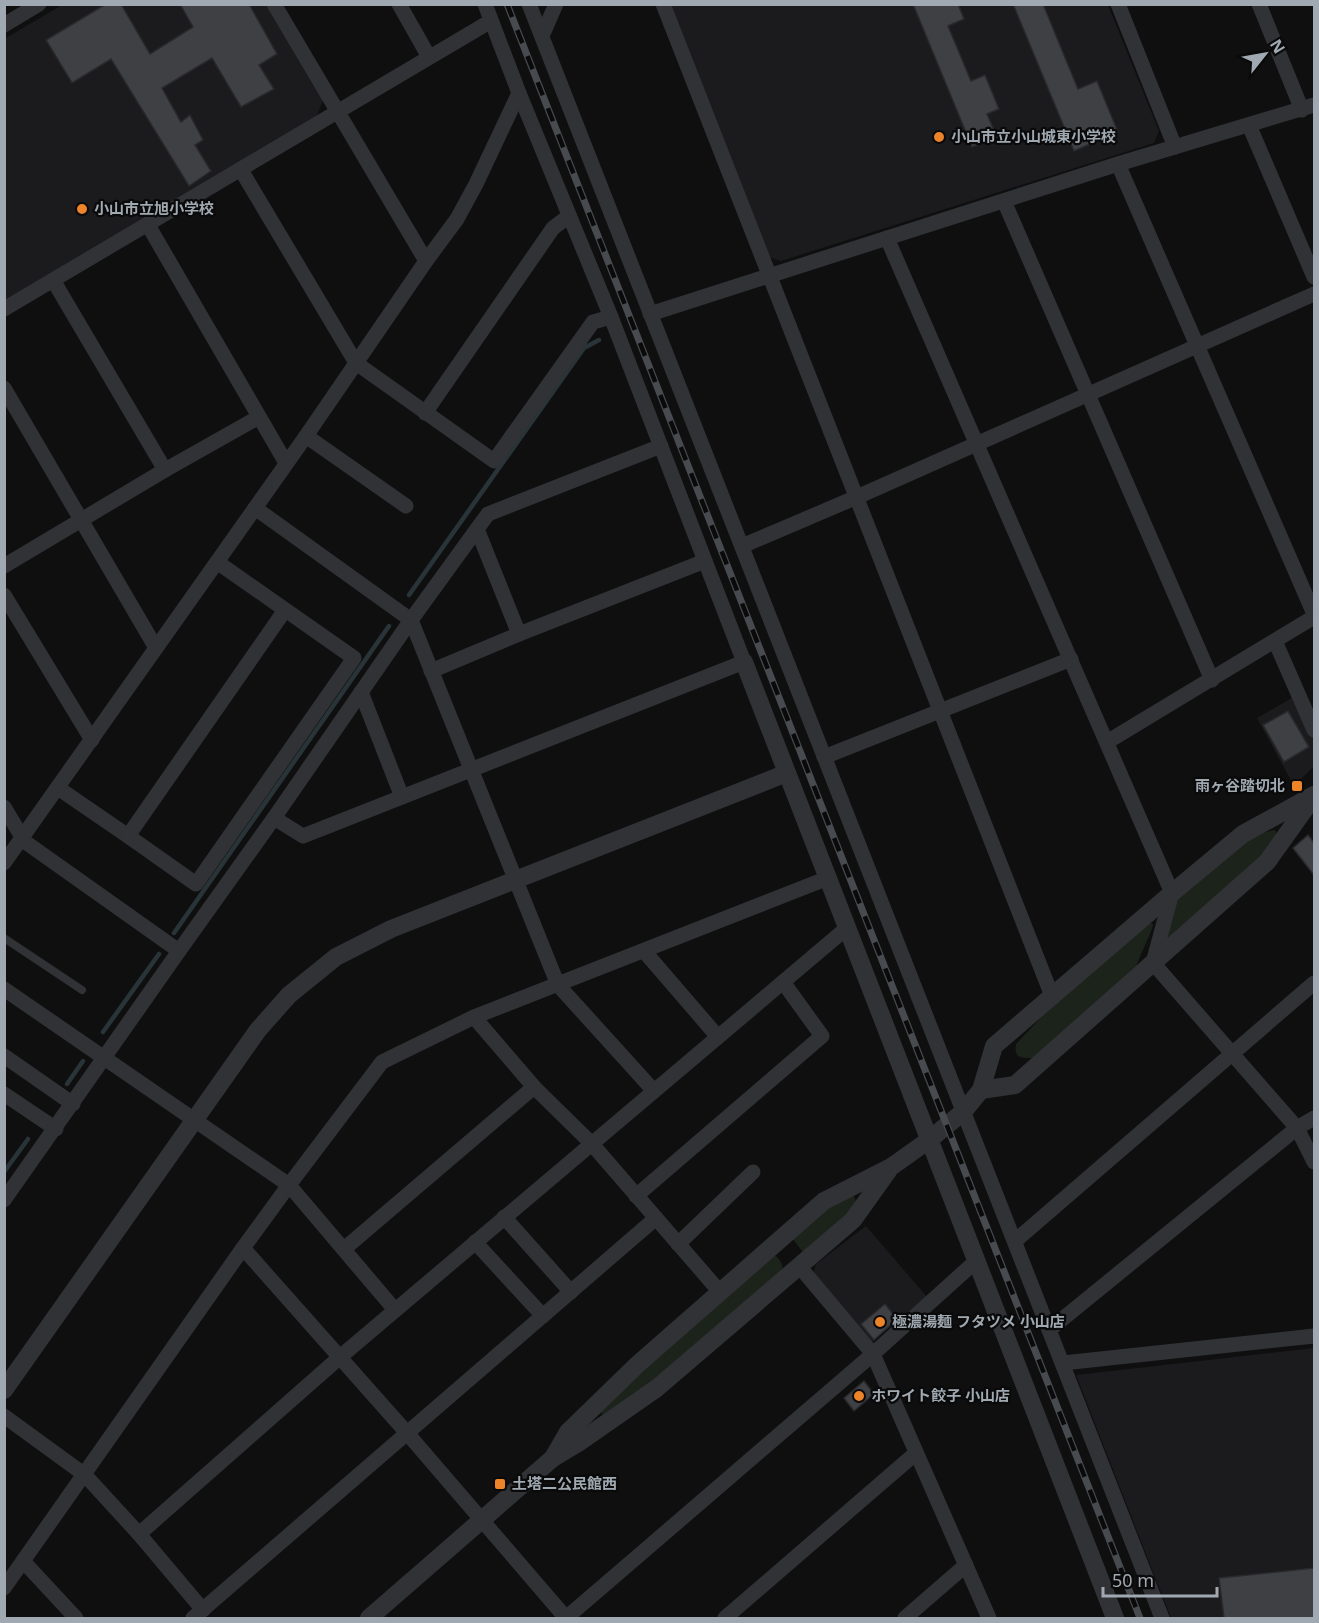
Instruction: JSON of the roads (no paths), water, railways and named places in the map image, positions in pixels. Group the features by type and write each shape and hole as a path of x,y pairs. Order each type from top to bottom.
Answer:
{"street":[{"path":"4,25 39,4"},
{"path":"274,4 426,261"},
{"path":"399,4 429,57"},
{"path":"485,4 611,317 848,927 1111,1617"},
{"path":"529,4 1162,1618"},
{"path":"542,36 556,4"},
{"path":"663,4 1052,996"},
{"path":"1118,4 1176,147"},
{"path":"650,314 1118,164 1308,107 1259,4"},
{"path":"4,309 491,21"},
{"path":"4,863 457,219 519,93"},
{"path":"1249,125 1314,278"},
{"path":"1107,742 1314,616 1118,164"},
{"path":"241,170 356,363 494,461 593,322 611,317"},
{"path":"1004,201 1212,680"},
{"path":"425,413 553,228 569,216"},
{"path":"148,225 286,463"},
{"path":"887,238 1172,892 1153,963"},
{"path":"53,280 165,470"},
{"path":"742,546 977,445 1314,294"},
{"path":"4,388 156,648"},
{"path":"4,566 259,417"},
{"path":"306,436 406,506"},
{"path":"4,1200 488,514 661,446"},
{"path":"255,508 411,621 558,986 654,1090"},
{"path":"477,529 519,634"},
{"path":"431,671 705,561"},
{"path":"58,788 196,884 354,658 217,562"},
{"path":"4,595 92,740"},
{"path":"128,836 285,610"},
{"path":"1275,641 1314,730"},
{"path":"824,757 1071,659"},
{"path":"274,818 303,836 744,662"},
{"path":"361,692 402,797"},
{"path":"4,1390 258,1030 289,994 336,957 391,929 787,773"},
{"path":"981,1090 1015,1085 1153,963 1267,862 1314,795"},
{"path":"553,1458 568,1432 638,1364 824,1201 891,1167 963,1112 981,1090 993,1046 1243,834 1314,795"},
{"path":"4,807 22,838 179,951"},
{"path":"4,1588 243,1248 382,1062 474,1017 828,879"},
{"path":"139,1534 340,1357 848,927"},
{"path":"644,951 718,1037"},
{"path":"1153,963 1297,1128 1314,1162"},
{"path":"636,1196 822,1036 783,982"},
{"path":"1015,1241 1314,983"},
{"path":"4,989 289,1185 395,1310"},
{"path":"474,1017 534,1087 591,1143 720,1292"},
{"path":"4,1056 73,1104"},
{"path":"344,1249 534,1087"},
{"path":"4,1094 56,1128"},
{"path":"1049,1330 1297,1128 1314,1118"},
{"path":"369,1618 553,1458 657,1388 853,1220 891,1167"},
{"path":"678,1244 753,1172"},
{"path":"504,1217 571,1292"},
{"path":"4,1416 85,1475 139,1534 198,1614 656,1218"},
{"path":"476,1242 543,1316"},
{"path":"243,1248 407,1433 566,1618 873,1354 976,1261"},
{"path":"799,1266 873,1354 989,1618"},
{"path":"1063,1363 1314,1336"},
{"path":"725,1618 916,1454"},
{"path":"23,1561 76,1618"},
{"path":"905,1618 966,1565"}],"lane":[{"path":"4,938 82,990"}],"waterway":[{"path":"409,595 584,348 599,340"},
{"path":"174,933 389,626"},
{"path":"103,1032 159,954"},
{"path":"67,1084 83,1061"},
{"path":"4,1172 28,1139"}],"railway":[{"path":"507,4 1140,1618"}],"place":[{"name":"小山市立小山城東小学校","path":"939,137"},
{"name":"小山市立旭小学校","path":"82,209"},
{"name":"雨ヶ谷踏切北","path":"1297,786"},
{"name":"極濃湯麺 フタツメ 小山店","path":"880,1322"},
{"name":"ホワイト餃子 小山店","path":"859,1396"},
{"name":"土塔二公民館西","path":"500,1484"}]}
